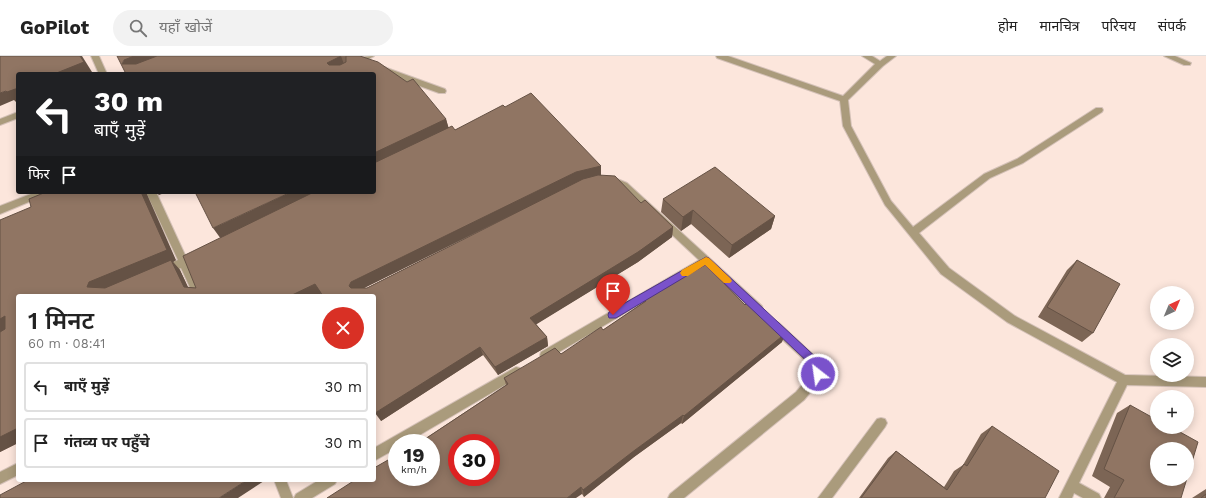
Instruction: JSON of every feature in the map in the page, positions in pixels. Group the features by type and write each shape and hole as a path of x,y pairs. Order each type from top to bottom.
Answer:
{"street":[{"path":"95,56 102,72"},
{"path":"720,56 844,98"},
{"path":"866,56 880,64"},
{"path":"844,98 880,64 892,56"},
{"path":"1168,56 1187,63"},
{"path":"366,61 442,91"},
{"path":"844,98 847,126 888,203 945,271 1011,319 1124,380 1206,382"},
{"path":"913,232 987,176 1020,161 1099,110"},
{"path":"0,122 16,116"},
{"path":"601,180 608,178 624,185 817,366 818,374 800,396 674,498"},
{"path":"0,210 40,194"},
{"path":"152,194 198,294"},
{"path":"155,275 204,252"},
{"path":"536,360 706,261"},
{"path":"376,454 523,368"},
{"path":"1065,498 1070,485 1124,380"},
{"path":"824,498 881,423"},
{"path":"0,478 16,470"},
{"path":"281,482 287,498"},
{"path":"300,498 328,482"},
{"path":"1070,485 1095,498"}],"building":[{"path":"0,56 80,56 84,62 59,72 16,72 16,89 0,93"},
{"path":"117,56 134,56 124,60 122,64 136,64 157,56 341,56 327,63 329,65 340,65 346,62 346,56 360,56 378,62 407,82 413,79 446,119 376,152 376,72 125,72"},
{"path":"531,93 601,166 576,172 351,282 349,286 351,288 367,288 583,179 598,175 615,176 641,203 645,200 673,227 638,252 530,318 547,337 495,367 480,347 376,412 376,294 322,294 315,284 294,294 16,294 16,429 0,437 0,332 5,329 5,316 0,319 0,220 31,207 29,199 41,194 142,194 167,250 89,282 87,287 105,288 171,260 184,287 196,288 183,256 310,194 376,194 376,162 452,126 455,130 503,105 505,107"},
{"path":"715,167 775,216 732,245 693,210 683,217 663,199"},
{"path":"196,194 287,194 213,228"},
{"path":"1077,260 1120,284 1093,333 1047,307"},
{"path":"705,264 745,305 749,301 786,333 684,416 683,415 635,450 583,490 581,487 567,498 327,498 352,482 376,482 376,467 388,460 388,486 440,486 440,434 433,434 508,384 504,378 555,348 561,354 601,327 603,330 646,301 644,299 670,282 672,284"},
{"path":"1130,405 1150,416 1150,434 1184,434 1198,442 1194,455 1194,442 1150,442 1150,486 1185,486 1181,498 1114,498 1124,480 1104,469"},
{"path":"992,426 1059,471 1045,498 861,498 896,451 947,490 964,464 967,466"},
{"path":"24,482 244,482 219,498 0,498 0,495"}],"slow traffic":[{"path":"685,273 706,261 727,281"}],"route":[{"path":"613,315 706,261 817,366 818,374"}]}
